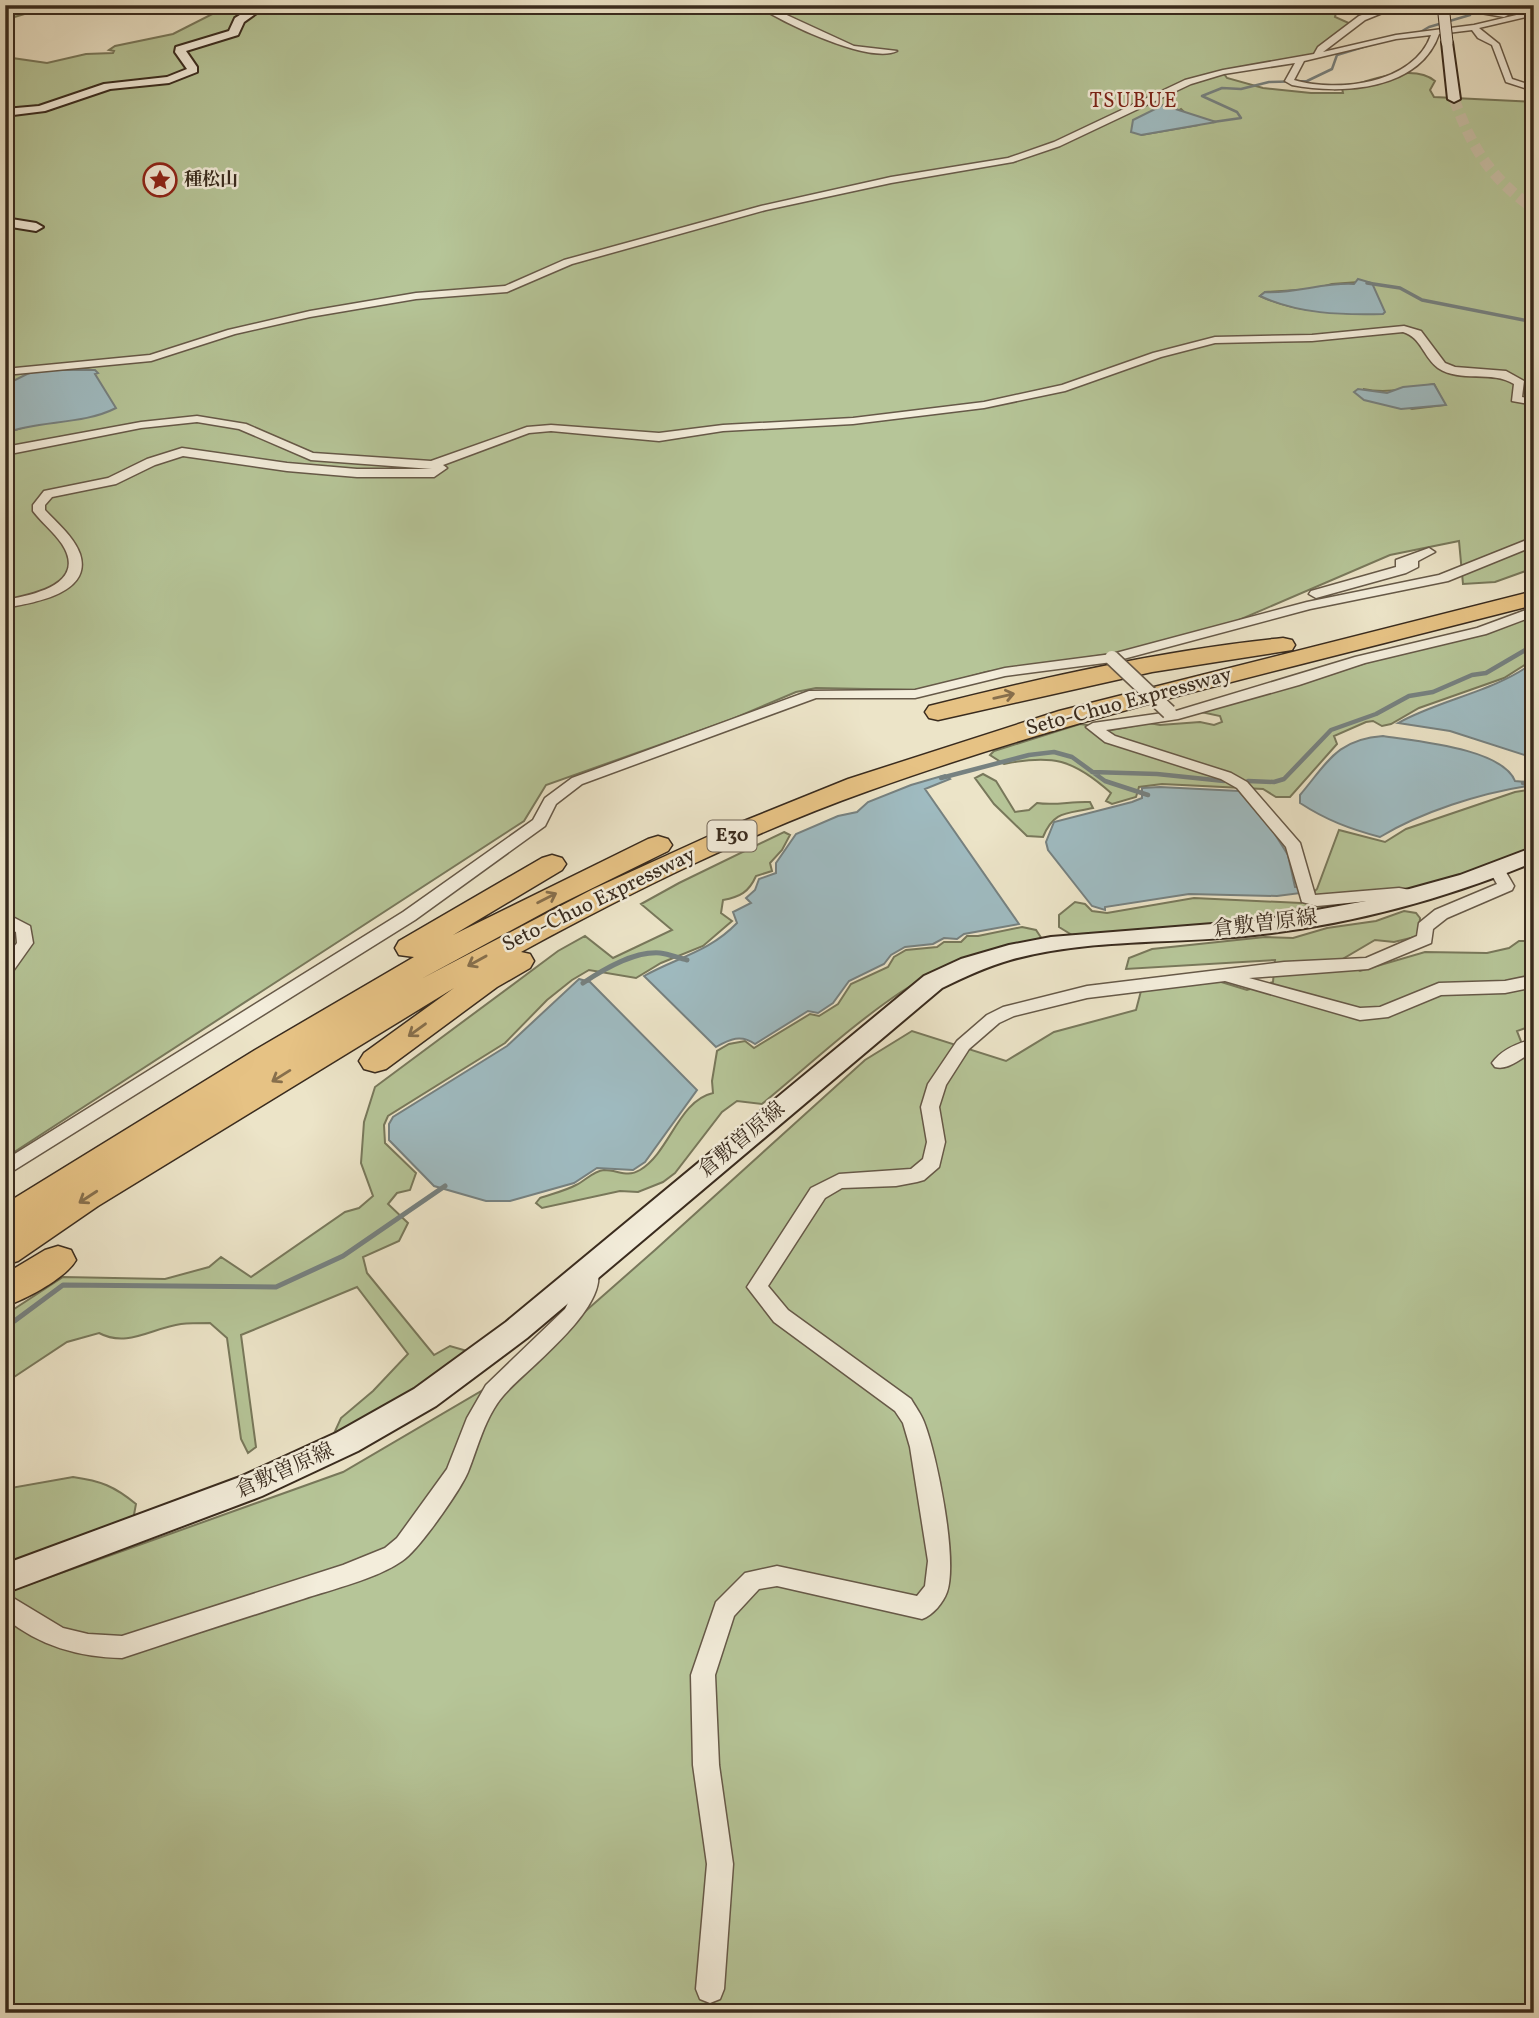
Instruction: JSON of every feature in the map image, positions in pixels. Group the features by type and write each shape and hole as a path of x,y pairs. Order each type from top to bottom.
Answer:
{"highway":[{"name":"Seto-Chuo Expressway","path":"5,1222 294,1040 414,969 544,899 674,838 837,772 965,729 1081,696 1534,582"},
{"name":"Seto-Chuo Expressway","path":"5,1251 98,1190 411,998 603,895 793,810 940,757 1068,717 1534,598"},
{"path":"938,712 1034,689 1221,651 1285,645"},
{"path":"375,1060 486,980 566,933 793,810"},
{"path":"61,1185 265,1040 412,947 552,864"},
{"path":"5,1292 58,1260"}],"street":[{"path":"5,113 52,106 108,86 157,83 187,74 193,70 192,64 181,55 180,49 234,33 239,20 263,5"},
{"path":"759,5 852,48 871,52 893,51"},
{"path":"1317,56 1321,49 1362,18 1399,5"},
{"path":"1464,5 1477,12 1534,22"},
{"path":"1443,10 1454,99"},
{"path":"5,372 151,358 232,332 310,314 416,296 507,289 568,262 764,208 891,180 1010,160 1051,147 1188,82 1223,72 1300,60 1421,32 1474,27 1534,13"},
{"path":"1474,27 1481,36 1495,44 1509,80 1534,89"},
{"path":"1300,60 1290,82 1340,87 1381,79 1415,65 1429,49 1436,31"},
{"path":"5,222 36,228"},
{"path":"432,465 527,430 551,428 659,437 723,428 853,421 928,413 1065,388 1157,355 1215,340 1312,338 1404,329 1417,333 1441,365 1453,370 1493,372 1515,378 1520,383 1516,399 1534,402"},
{"path":"5,452 141,425 197,419 242,426 311,456 432,465 441,468 434,473 358,473 287,467 182,452 151,462 112,481 48,494 39,505 39,511 72,551 76,564 71,578 56,591 5,604"},
{"path":"5,1169 409,916 539,823 550,801 578,781 814,694 915,694 996,674 1112,658 1242,626 1307,606 1443,578 1534,541"},
{"path":"1394,564 1412,561 1429,552"},
{"path":"1242,626 1247,620 1313,595 1401,570 1413,564 1412,561"},
{"path":"1417,896 1399,893 1317,901 1308,898 1294,846 1242,785 1226,776 1110,740 1093,727 1171,714 1294,682 1360,660 1476,633 1534,611"},
{"path":"1112,658 1171,714"},
{"name":"倉敷曽原線","path":"5,1579 198,1509 339,1446 394,1417 491,1350 933,982 955,970 1023,949 1260,927 1354,912 1417,896 1497,870 1534,854"},
{"path":"710,1989 720,1864 706,1765 703,1675 724,1610 753,1580 777,1576 922,1608 936,1590 940,1560 921,1447 913,1420 902,1405 781,1316 757,1287 818,1193 839,1181 896,1179 917,1175 932,1161 936,1142 930,1108 937,1084 962,1045 993,1019 1035,1002 1087,992 1284,968 1368,963 1425,939 1425,927 1441,914 1506,886 1497,870"},
{"path":"5,918 24,930 25,943 5,970"},
{"path":"1221,976 1360,1014 1382,1013 1439,989 1505,986 1534,981"},
{"path":"1502,1063 1515,1052 1534,1045"},
{"path":"5,1604 29,1625 64,1642 122,1647 347,1574 393,1555 405,1545 456,1474 478,1419 494,1391 573,1314 587,1285 588,1269"}],"green space":[{"path":"5,5 55,5 11,18 9,23 12,27 5,31"},
{"path":"230,5 1342,5 1337,8 1335,17 1351,24 1322,45 1314,56 1222,71 1227,78 1263,88 1311,93 1343,93 1342,88 1377,78 1414,73 1435,81 1430,90 1434,97 1534,102 1534,568 1495,582 1463,584 1459,541 1390,555 1225,626 1117,653 986,672 922,690 816,688 796,692 730,720 546,785 524,821 5,1158 5,433 38,423 92,370 70,368 48,371 5,385 5,57 47,63 86,54 113,53 114,51 109,50 115,46 173,34","holes":["1181,109 1198,125 1141,135","1358,282 1361,314 1297,308 1260,296 1265,292 1314,289 1332,284","1434,384 1445,405 1412,409 1363,389 1390,391"]},
{"path":"1534,613 1534,659 1504,678 1419,708 1391,724 1382,726 1373,721 1366,722 1334,736 1337,744 1290,797 1276,797 1263,789 1162,784 1139,787 1136,797 1112,804 1106,801 1111,793 1073,766 1049,760 1004,764 990,755 994,751 1080,724 1087,725 1096,733 1149,723 1160,725 1200,722 1214,725 1222,722 1220,716 1201,712"},
{"path":"983,774 996,781 1015,812 1029,810 1037,803 1090,802 1093,808 1062,815 1052,822 1043,837 1027,836 994,804 975,778"},
{"path":"1534,789 1534,847 1469,873 1401,894 1297,916 1191,927 1072,935 1059,927 1059,915 1075,902 1085,904 1092,911 1107,913 1194,898 1301,903 1317,889 1339,830 1385,842 1406,829 1515,792"},
{"path":"784,832 790,835 782,850 770,863 772,871 756,876 743,893 723,900 721,913 732,921 703,946 661,963 636,978 589,970 547,1000 505,1043 388,1116 384,1125 385,1143 416,1173 410,1190 397,1193 388,1204 408,1223 399,1241 363,1257 367,1273 434,1355 450,1346 467,1351 431,1380 331,1440 341,1418 373,1391 408,1354 357,1287 241,1335 256,1447 248,1453 241,1439 227,1338 210,1323 170,1326 130,1338 109,1337 99,1333 67,1342 5,1383 5,1315 63,1277 165,1279 209,1267 221,1257 251,1277 345,1212 359,1208 373,1196 361,1163 364,1122 375,1087 558,951 585,936 613,958 672,930 641,904"},
{"path":"1404,911 1416,913 1420,918 1419,936 1394,942 1375,940 1341,960 1360,971 1425,952 1487,953 1509,948 1519,941 1534,941 1534,1025 1517,1031 1534,1075 1534,2013 5,2013 5,1593 343,1472 522,1367 865,1060 912,1031 1006,1061 1054,1032 1136,1010 1141,991 1218,981 1247,990 1273,982 1275,960 1126,969 1129,958 1152,949 1265,937 1293,938 1327,928 1376,921"},
{"path":"1022,927 1036,930 1042,939 969,958 934,973 901,992 848,1032 762,1104 737,1101 722,1112 675,1173 663,1182 638,1192 620,1191 542,1208 536,1203 540,1198 572,1187 600,1171 631,1173 650,1162 691,1106 713,1093 712,1081 717,1051 729,1044 745,1041 754,1048 810,1014 819,1016 838,1004 851,984 888,967 894,957 906,950 937,947 944,942 961,942 967,936"},
{"path":"73,1477 107,1485 128,1498 136,1504 133,1520 5,1568 5,1489"}],"water":[{"path":"1163,105 1216,122 1141,135 1131,132 1133,120"},
{"path":"1358,279 1372,283 1385,312 1383,314 1305,310 1260,296 1265,292 1354,284"},
{"path":"39,370 95,370 116,408 90,417 5,433 5,385"},
{"path":"1434,384 1446,405 1401,409 1364,400 1354,392 1358,389 1387,393 1403,387"},
{"path":"1534,662 1534,758 1450,731 1398,723 1502,681"},
{"path":"1383,736 1476,754 1493,761 1507,770 1515,781 1526,782 1527,786 1490,793 1452,805 1414,819 1380,837 1338,823 1300,803 1300,795 1334,755 1354,742"},
{"path":"945,775 950,779 925,789 1019,924 964,934 957,939 944,938 933,944 905,947 891,955 884,964 849,981 833,1003 818,1013 808,1011 755,1044 745,1039 736,1039 716,1047 644,976 704,948 737,923 733,912 751,903 746,898 755,890 759,879 776,873 776,863 796,834 838,816 857,812 868,802"},
{"path":"1142,788 1239,791 1271,828 1288,855 1295,887 1300,887 1301,893 1277,896 1189,894 1105,907 1105,910 1092,906 1048,850 1046,842 1054,822 1132,802 1142,798"},
{"path":"579,979 590,982 697,1090 645,1162 633,1170 597,1168 574,1183 510,1201 486,1201 434,1186 389,1140 389,1124 393,1117 507,1046"}],"waterway":[{"path":"1417,34 1429,27 1470,15 1469,11"},
{"path":"1213,122 1241,118 1237,112 1202,96 1222,88 1241,89 1269,82 1307,81 1332,69 1337,55 1373,44"},
{"path":"1367,283 1400,288 1422,300 1534,322"},
{"path":"1248,781 1274,782 1284,779 1331,730 1376,714 1409,696 1433,692 1472,675 1486,673 1534,645"},
{"path":"941,778 1029,755 1054,752 1072,757 1093,772"},
{"path":"1093,772 1157,774 1224,781"},
{"path":"1093,772 1105,781 1148,795"},
{"path":"1523,783 1534,783"},
{"path":"583,983 610,967 640,955 660,953 687,960"},
{"path":"5,1328 63,1285 276,1287 343,1256 445,1186"}],"tunnel":[{"path":"1454,99 1468,133 1494,174 1534,209"}],"place":[{"name":"種松山","path":"160,180"}],"district":[{"name":"TSUBUE","path":"1134,101"}]}
